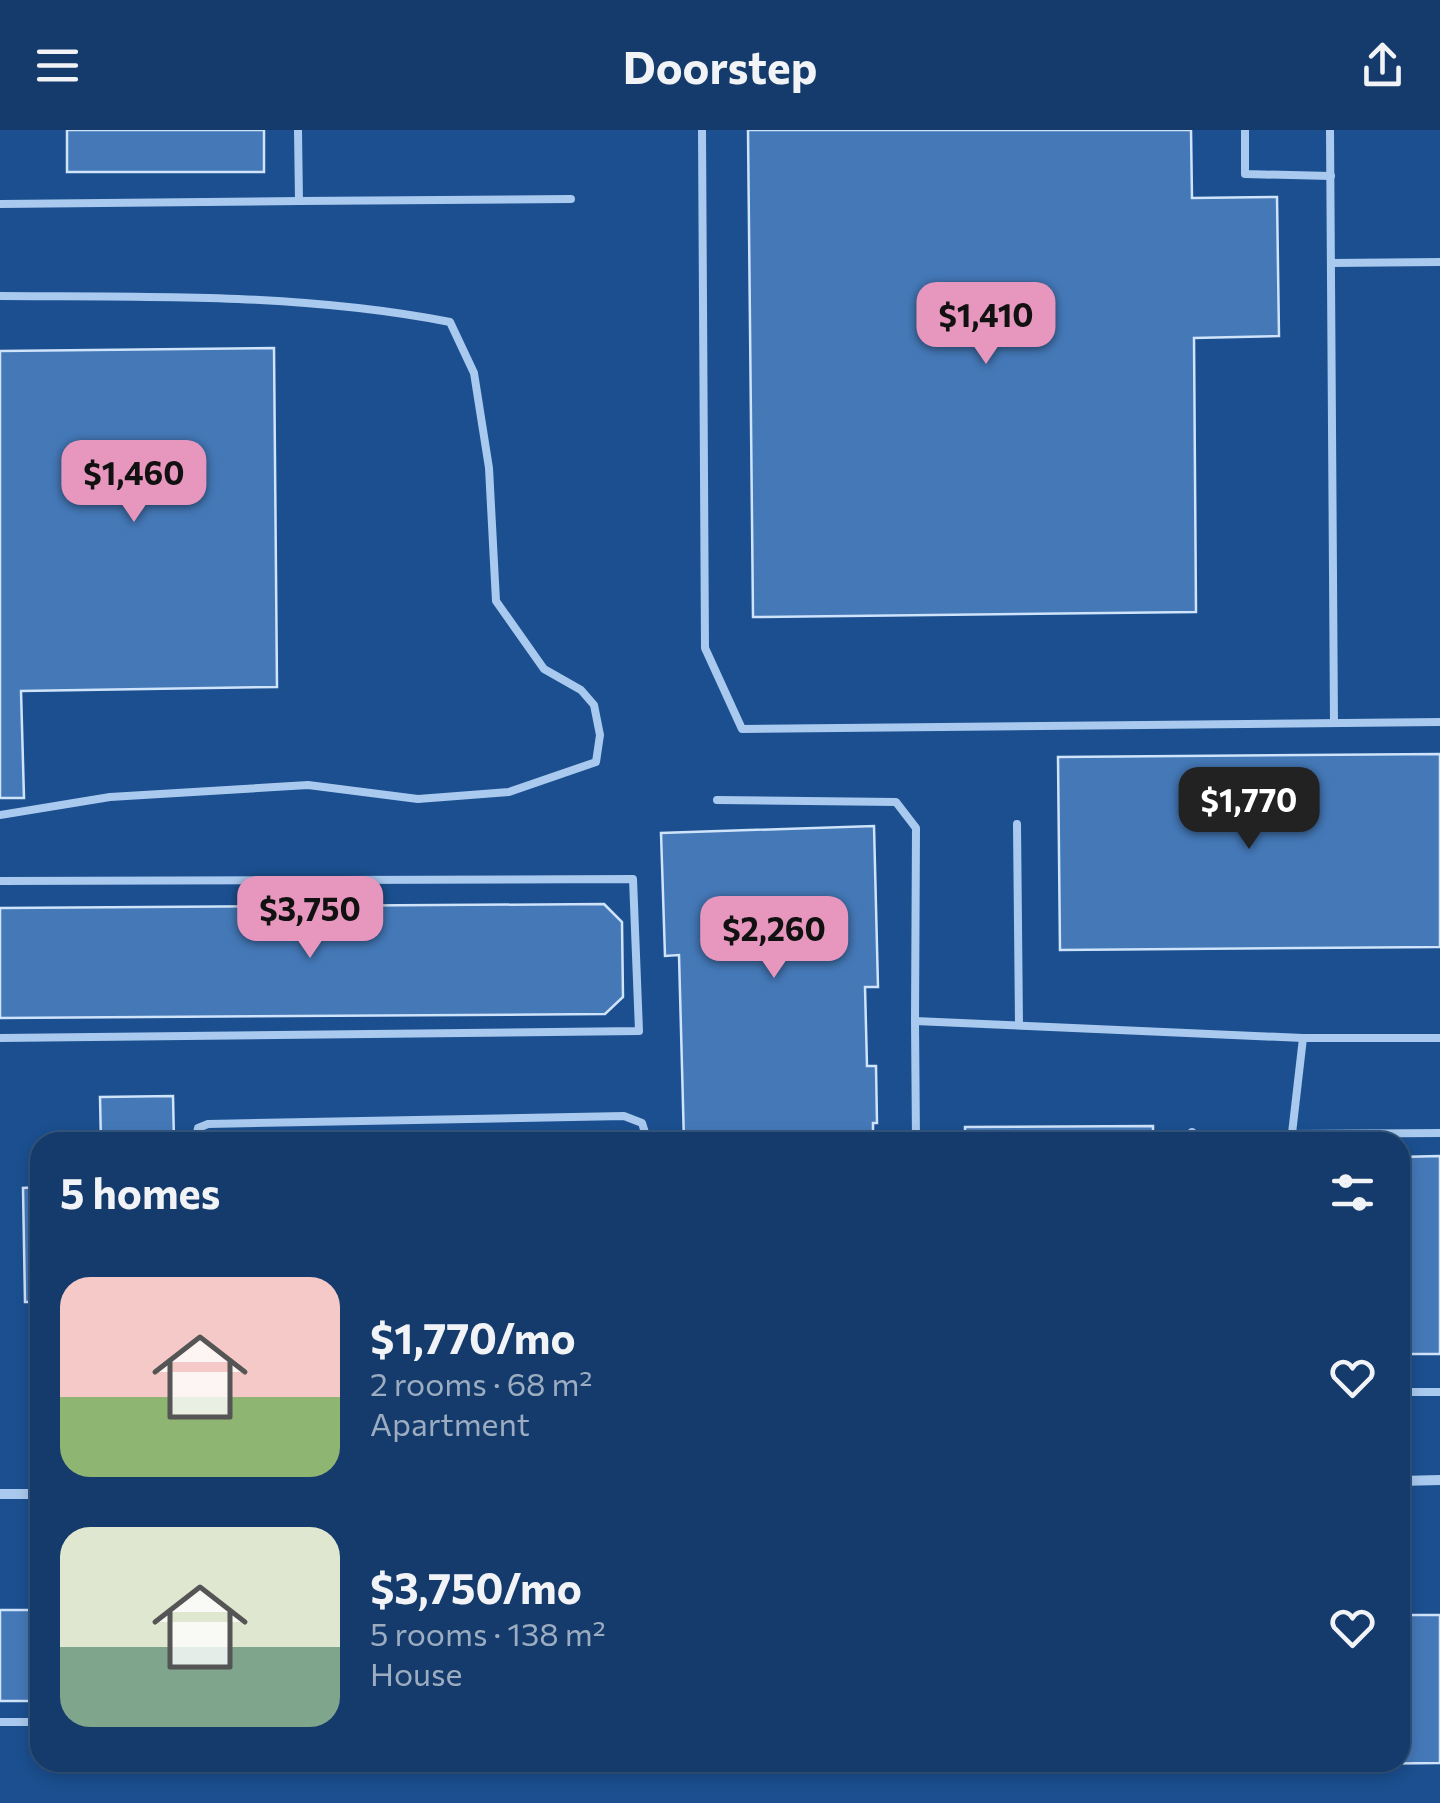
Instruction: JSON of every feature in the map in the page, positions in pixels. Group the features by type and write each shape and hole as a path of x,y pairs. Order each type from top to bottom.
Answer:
{"street":[{"path":"1410,1480 1440,1480"},
{"path":"0,1494 30,1494"}],"lane":[{"path":"298,130 299,200"},
{"path":"702,130 705,648 742,728 1440,722"},
{"path":"1245,130 1245,174 1331,176"},
{"path":"1330,130 1334,723"},
{"path":"0,204 571,200"},
{"path":"1331,263 1440,262"},
{"path":"0,296 207,298 384,309 450,322 474,373 490,468 496,601 544,668 581,690 594,705 600,734 596,762 509,792 418,799 308,784 110,797 0,815"},
{"path":"716,800 896,802 916,828 916,1132"},
{"path":"1017,824 1019,1025"},
{"path":"0,881 633,879 639,1031 0,1038"},
{"path":"915,1021 1303,1038 1440,1038"},
{"path":"1292,1132 1303,1038"},
{"path":"197,1132 208,1124 624,1116 642,1123 645,1132"},
{"path":"1410,1134 1440,1133"},
{"path":"1410,1392 1440,1392"},
{"path":"0,1722 30,1722"}],"building":[{"path":"67,130 264,130 264,172 67,172"},
{"path":"748,130 1191,130 1192,198 1277,197 1279,336 1194,338 1196,612 753,617"},
{"path":"274,348 277,687 21,691 24,798 0,798 0,351"},
{"path":"1440,754 1440,947 1060,950 1058,757"},
{"path":"874,826 878,987 865,987 867,1066 876,1066 877,1123 873,1123 873,1132 684,1132 679,955 665,956 661,833"},
{"path":"604,904 622,922 623,997 605,1014 0,1018 0,908"},
{"path":"173,1096 174,1132 101,1132 100,1097"},
{"path":"1153,1126 1153,1132 965,1132 965,1127"},
{"path":"1440,1156 1440,1354 1410,1354 1410,1157"},
{"path":"23,1188 30,1188 30,1302 25,1302"},
{"path":"0,1610 30,1610 30,1701 0,1701"},
{"path":"1410,1615 1440,1615 1440,1763 1410,1763"}]}
